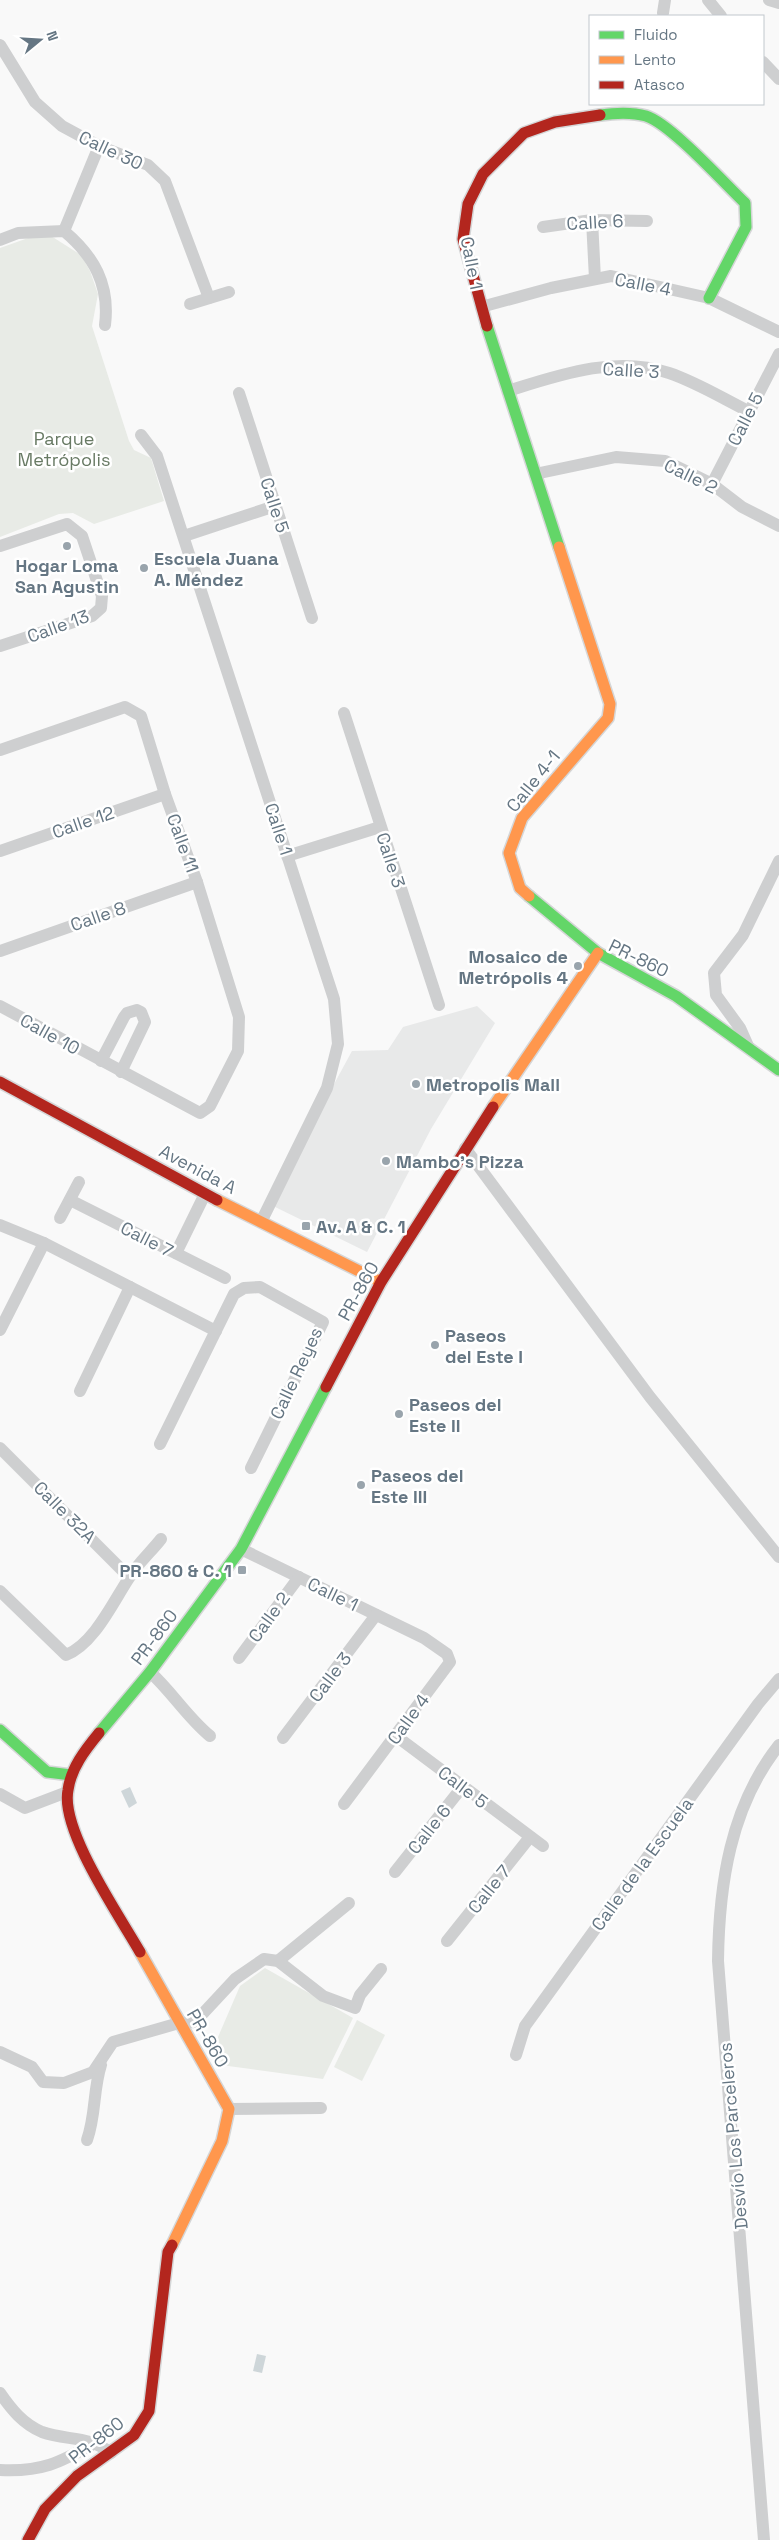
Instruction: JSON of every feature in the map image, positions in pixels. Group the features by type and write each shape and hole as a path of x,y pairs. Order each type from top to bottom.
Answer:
{"street":[{"path":"708,0 720,15"},
{"path":"768,0 779,3"},
{"name":"Calle 30","path":"0,46 35,102 62,126 99,146 148,165 165,181 208,298"},
{"path":"764,63 779,79"},
{"name":"Calle 1","path":"597,666 481,307 463,238 468,204 483,174 524,133 555,122 616,113 647,116 672,132 745,203 746,227 709,298"},
{"path":"64,232 99,146"},
{"path":"592,220 595,279"},
{"name":"Calle 6","path":"543,227 592,220 647,221"},
{"path":"0,240 18,233 64,232 84,248 97,271 107,306 105,325"},
{"name":"Calle 4","path":"481,307 611,276 628,278 709,298 779,332"},
{"path":"190,304 229,292"},
{"name":"Calle 5","path":"712,484 779,354"},
{"name":"Calle 3","path":"508,391 558,375 609,365 645,368 677,376 748,411"},
{"name":"Calle 5","path":"239,393 312,618"},
{"name":"Calle 1","path":"141,435 157,456 334,999 338,1044 327,1088 261,1222"},
{"name":"Calle 2","path":"535,474 616,457 665,461 712,484 742,507 779,526"},
{"path":"184,536 275,506"},
{"name":"Calle 13","path":"0,546 67,524 82,536 102,596 101,608 92,616 0,646"},
{"name":"Calle 4-1","path":"597,666 610,704 608,718 522,818 509,853 520,888 598,953"},
{"name":"Calle 11","path":"0,750 125,707 141,716 165,794 197,882 239,1017 238,1051 210,1106 205,1110"},
{"name":"Calle 3","path":"344,713 439,1005"},
{"name":"Calle 12","path":"0,851 165,794"},
{"path":"288,856 380,827"},
{"path":"750,1049 740,1028 716,995 714,973 743,935 779,861"},
{"name":"Calle 8","path":"0,951 197,882"},
{"name":"PR-860","path":"28,2540 45,2509 78,2476 134,2435 150,2411 168,2252 222,2141 229,2109 77,1841 69,1817 67,1792 71,1775 87,1747 150,1672 241,1549 381,1282 466,1148 598,953 676,996 779,1070"},
{"name":"Calle 10","path":"0,1006 200,1114 205,1110"},
{"name":"Calle 10","path":"101,1061 127,1013 137,1010 142,1012 146,1022 121,1072"},
{"name":"Avenida A","path":"0,1082 206,1194 381,1282"},
{"path":"466,1148 650,1397 779,1557"},
{"path":"60,1218 79,1182"},
{"path":"176,1253 206,1194"},
{"name":"Calle 7","path":"70,1200 225,1278"},
{"path":"0,1225 44,1243 216,1331 160,1444"},
{"path":"0,1330 44,1243"},
{"path":"80,1390 130,1287"},
{"name":"Calle Reyes","path":"216,1331 234,1294 244,1288 260,1287 323,1322 251,1468"},
{"name":"Calle 32A","path":"0,1448 129,1577"},
{"path":"2,1597 66,1655 77,1651 114,1605 129,1577 161,1539"},
{"name":"Calle 1","path":"241,1549 424,1638"},
{"name":"Calle 2","path":"239,1658 299,1577"},
{"name":"Calle 3","path":"283,1738 376,1615"},
{"name":"Calle 4","path":"344,1804 450,1662 448,1654 424,1638"},
{"path":"150,1672 165,1686 195,1723 210,1736"},
{"name":"Calle de la Escuela","path":"516,2055 525,2026 758,1704 779,1679"},
{"path":"0,1730 47,1772 58,1775 71,1775"},
{"name":"Calle 5","path":"396,1736 543,1846"},
{"name":"Desvío Los Parceleros","path":"764,2540 718,1961 718,1916 723,1877 742,1811 760,1774 779,1745"},
{"name":"Calle 6","path":"395,1872 463,1786"},
{"path":"0,1794 25,1808 67,1792"},
{"name":"Calle 7","path":"447,1941 530,1838"},
{"path":"278,1961 349,1903"},
{"path":"0,2052 32,2067 43,2082 64,2083 93,2072 113,2042 179,2023 195,2022 235,1979 264,1959 278,1961 323,1996 355,2008 360,1994 381,1969"},
{"path":"87,2140 94,2121 93,2098 104,2055"},
{"path":"229,2109 322,2108"},
{"path":"0,2393 17,2417 41,2431 94,2443 111,2453"},
{"path":"0,2470 26,2471 50,2466 94,2443"}],"shaded area":[{"path":"477,1006 495,1023 431,1129 367,1252 269,1204 352,1051 388,1050 403,1027"},
{"path":"130,1787 137,1803 129,1808 121,1791"},
{"path":"257,2354 266,2356 262,2373 253,2371"}],"green space":[{"name":"Parque Metrópolis","path":"51,236 81,255 90,271 98,294 92,326 129,441 134,450 151,458 164,501 94,524 73,513 59,514 0,537 0,248 31,237"},
{"path":"265,1968 353,2018 323,2079 221,2065 218,2037 240,1986"},
{"path":"357,2020 385,2035 362,2081 334,2067"}],"traffic: fast":[{"path":"600,115 617,113 635,114 657,121 683,142 745,203 746,227 709,298"},
{"path":"487,326 559,547"},
{"path":"529,896 598,953 676,996 779,1070"},
{"path":"99,1733 150,1672 241,1549 326,1387"},
{"path":"0,1730 47,1772 71,1775"}],"traffic: slow":[{"path":"529,896 520,888 509,853 522,818 608,718 610,704 559,547"},
{"path":"493,1107 598,953"},
{"path":"217,1200 381,1282"},
{"path":"140,1952 229,2109 222,2141 172,2245"}],"traffic: jam":[{"path":"487,326 463,239 468,204 483,174 524,133 555,122 600,115"},
{"path":"0,1082 217,1200"},
{"path":"326,1387 381,1282 493,1107"},
{"path":"99,1733 84,1753 72,1774 68,1790 68,1807 73,1827 93,1872 140,1952"},
{"path":"28,2540 45,2509 77,2476 134,2435 149,2411 168,2252 172,2245"}],"place":[{"name":"Hogar Loma San Agustin","path":"67,546"},
{"name":"Escuela Juana A. Méndez","path":"144,568"},
{"name":"Mosaico de Metrópolis 4","path":"578,966"},
{"name":"Metropolis Mall","path":"416,1084"},
{"name":"Mambo's Pizza","path":"386,1161"},
{"name":"Av. A & C. 1","path":"306,1226"},
{"name":"Paseos del Este I","path":"435,1345"},
{"name":"Paseos del Este II","path":"399,1414"},
{"name":"Paseos del Este III","path":"361,1485"},
{"name":"PR-860 & C. 1","path":"242,1570"}]}
